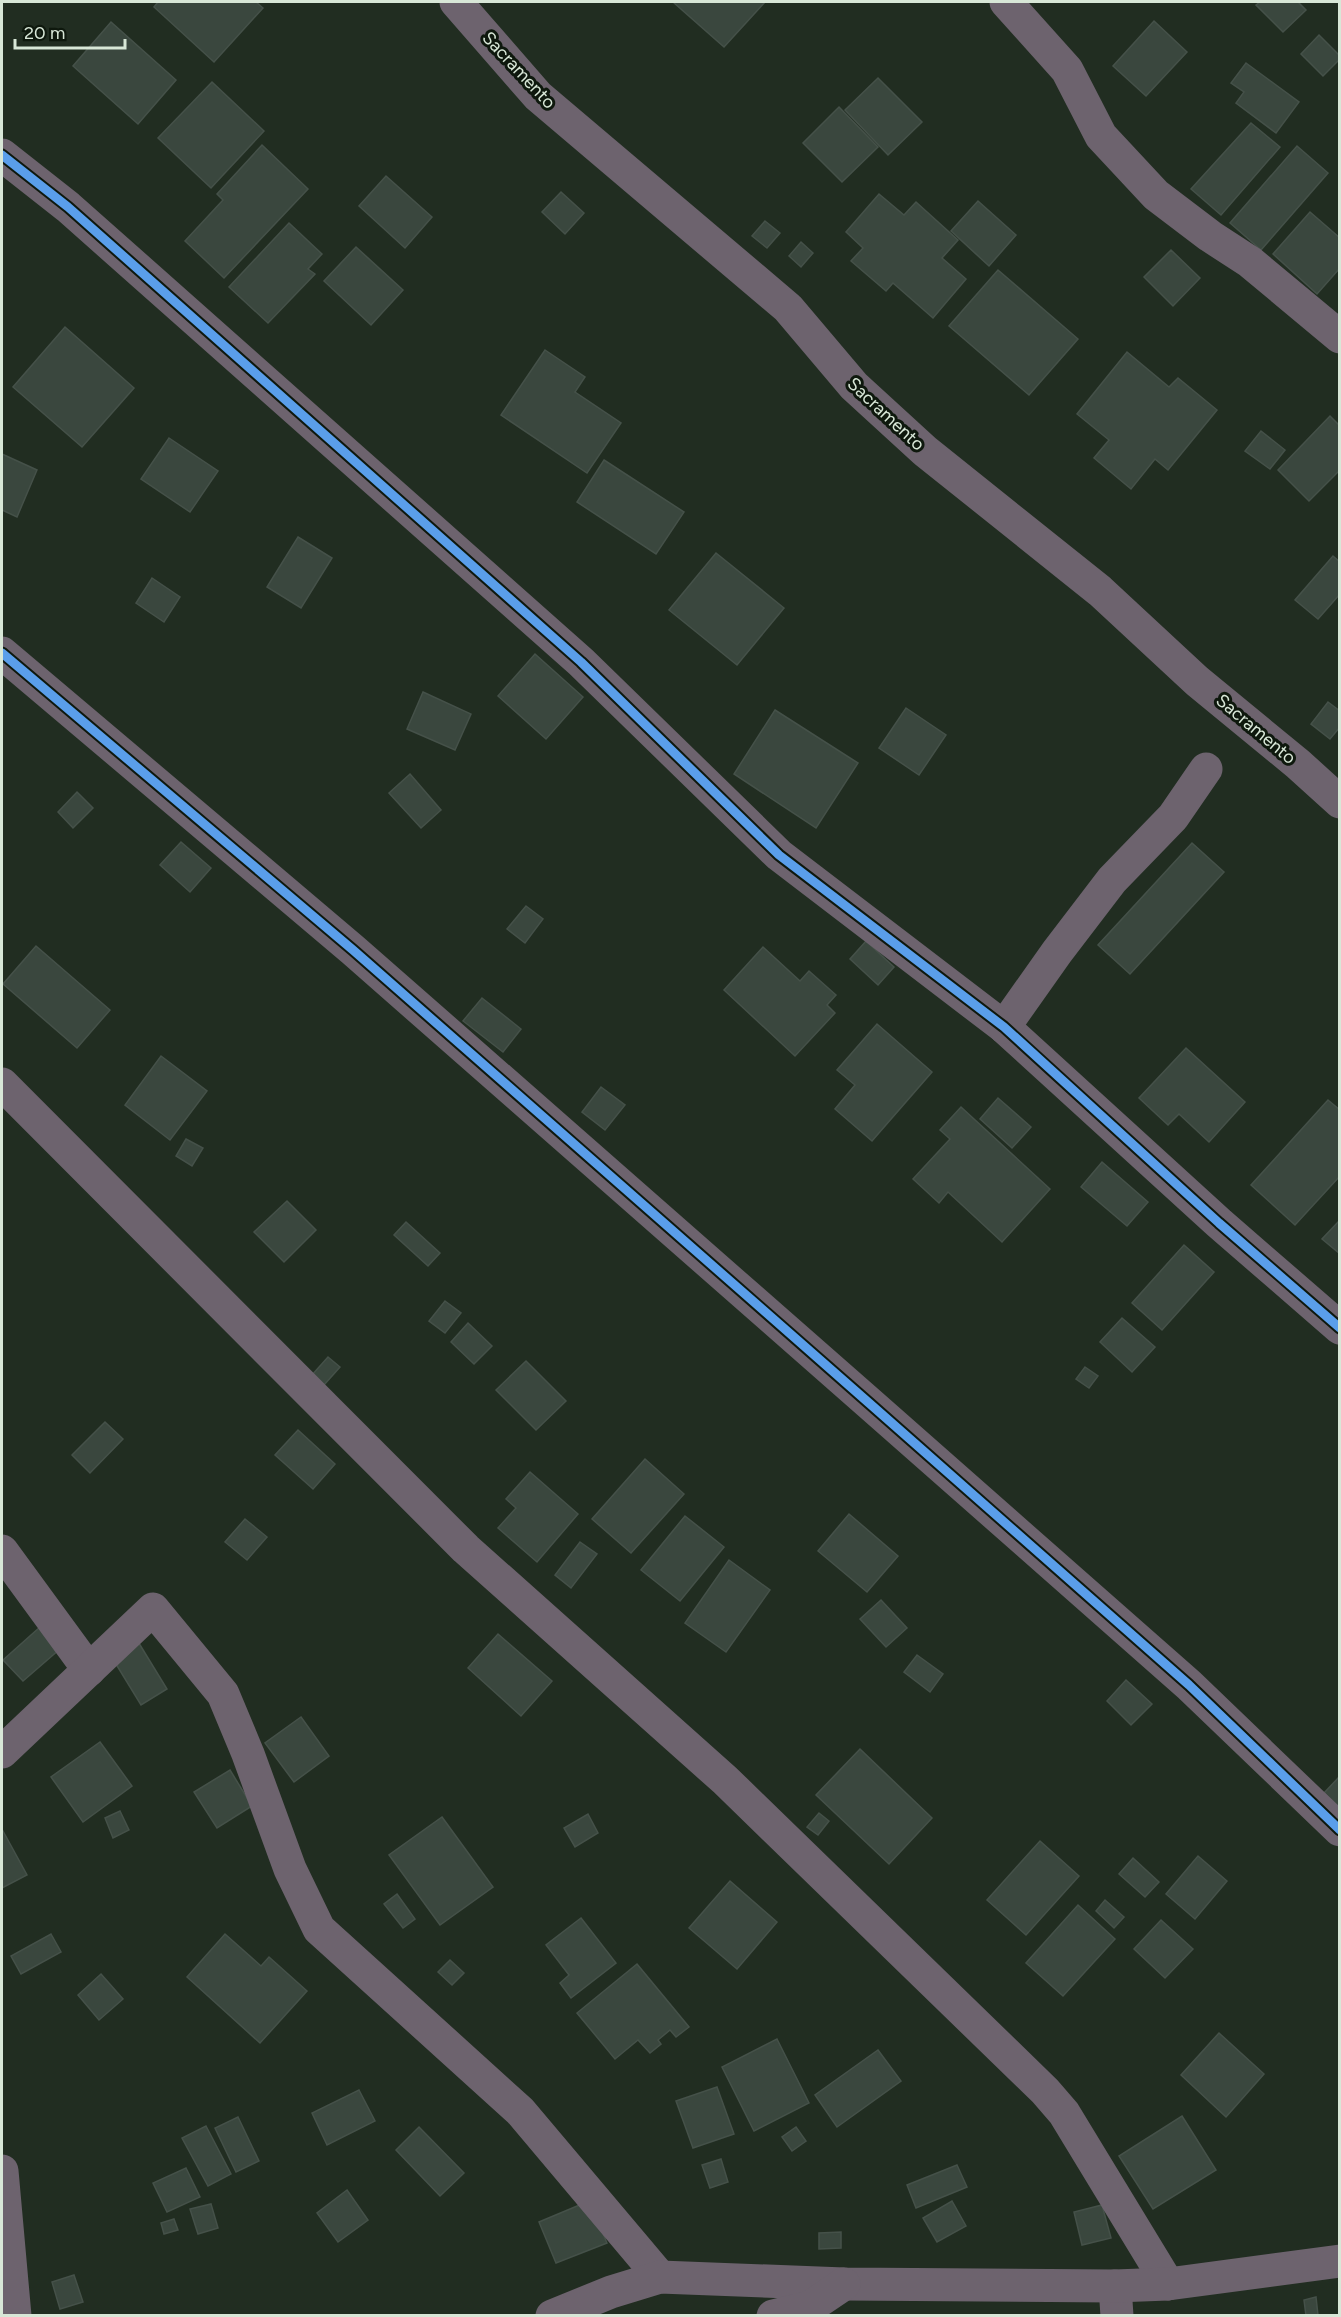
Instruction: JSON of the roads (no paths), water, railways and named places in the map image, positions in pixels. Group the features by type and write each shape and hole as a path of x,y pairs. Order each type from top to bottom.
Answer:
{"street":[{"name":"Sacramento","path":"456,2 538,96 788,308 854,386 916,442 1100,591 1197,681 1298,764 1340,802"},
{"path":"1006,2 1067,70 1101,136 1140,180 1210,236 1250,262 1340,337"},
{"path":"2,155 68,207 581,662 779,855 1004,1027 1219,1223 1340,1328"},
{"path":"2,654 353,950 887,1419 1189,1685 1340,1830"},
{"path":"1004,1027 1112,880 1173,817 1206,769"},
{"path":"2,1084 466,1549 725,1780 1045,2091 1064,2113 1168,2284"},
{"path":"2,1551 90,1670"},
{"path":"2,1752 153,1609 223,1694 248,1754 290,1869 319,1929 520,2111 660,2277"},
{"path":"2,2171 15,2316"},
{"path":"552,2316 611,2292 660,2277 844,2284 1116,2301 1168,2284 1340,2261"},
{"path":"773,2316 810,2307 844,2284"}]}
